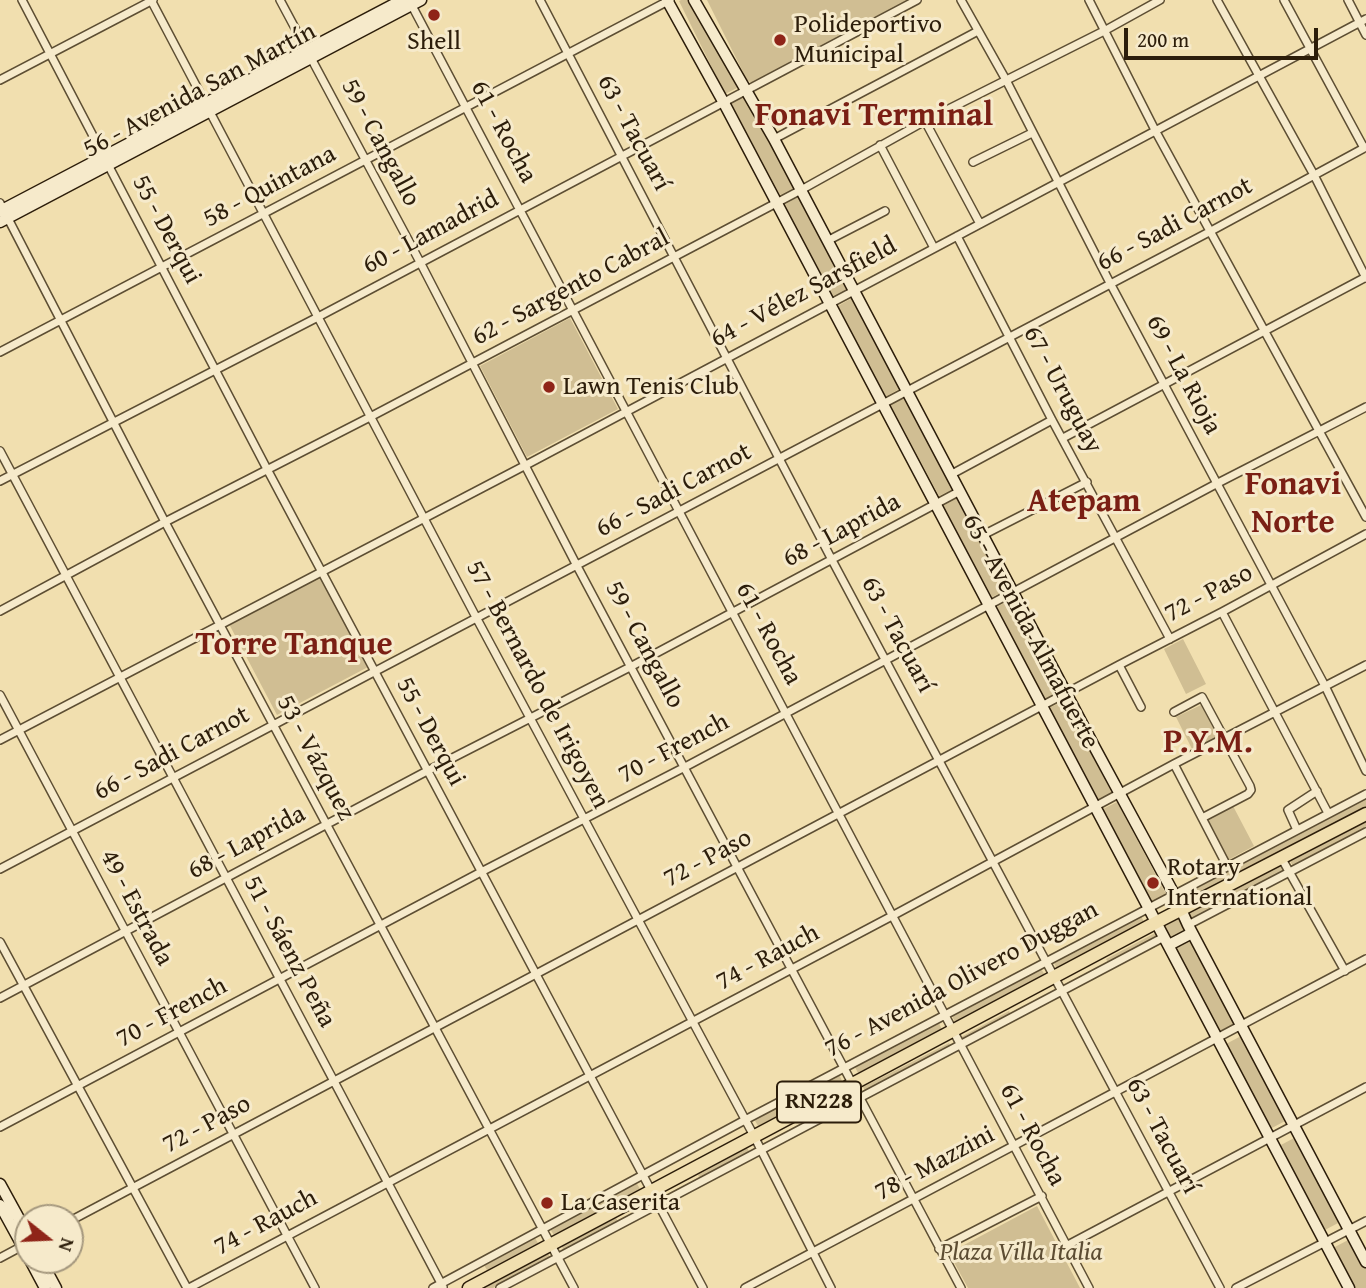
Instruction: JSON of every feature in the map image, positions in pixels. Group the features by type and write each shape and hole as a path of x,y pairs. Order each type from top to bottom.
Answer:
{"highway":[{"name":"76 - Avenida Olivero Duggan","path":"469,1288 1157,922 1366,814"}],"main road":[{"name":"65 - Avenida Almafuerte","path":"694,0 774,139 1366,1262"},
{"name":"56 - Avenida San Martín","path":"2,213 107,161 411,1"},
{"name":"65 - Avenida Almafuerte","path":"668,1 1043,705 1349,1288"},
{"path":"1167,941 1190,929"},
{"path":"0,1184 14,1217"},
{"path":"0,1205 14,1227"}],"street":[{"name":"55 - Derqui","path":"22,0 214,369 703,1288"},
{"path":"0,80 152,0"},
{"name":"57 - Bernardo de Irigoyen","path":"152,0 477,619 754,1136 831,1288"},
{"name":"59 - Cangallo","path":"280,0 961,1288"},
{"name":"63 - Tacuarí","path":"540,0 832,559 1220,1288"},
{"name":"60 - Lamadrid","path":"0,481 318,317 917,0"},
{"name":"69 - La Rioja","path":"961,0 1006,80 1110,283 1325,687 1366,771"},
{"path":"1089,0 1156,132 1366,517"},
{"name":"62 - Sargento Cabral","path":"0,611 777,203 925,121 1160,0"},
{"path":"1063,438 1366,277 1314,175 1217,0"},
{"path":"1284,0 1365,147"},
{"path":"1348,0 1363,20 1366,35"},
{"name":"61 - Rocha","path":"411,1 1089,1288"},
{"name":"58 - Quintana","path":"0,352 668,1"},
{"name":"64 - Vélez Sarsfield","path":"0,740 526,465 1363,20"},
{"path":"774,139 978,31"},
{"path":"925,121 979,222"},
{"path":"973,162 1032,133"},
{"path":"880,145 934,248"},
{"name":"66 - Sadi Carnot","path":"0,869 374,670 477,619 780,459 1365,147"},
{"path":"827,241 885,211"},
{"name":"53 - Vázquez","path":"2,213 62,320 165,522 574,1288"},
{"name":"67 - Uruguay","path":"957,236 1170,639"},
{"name":"70 - French","path":"0,1127 1366,407"},
{"path":"952,474 1052,420"},
{"name":"51 - Sáenz Peña","path":"0,451 442,1286"},
{"path":"984,536 1087,482"},
{"name":"68 - Laprida","path":"0,998 960,491"},
{"name":"72 - Paso","path":"84,1214 1366,534"},
{"path":"1222,612 1328,813"},
{"path":"1119,665 1141,707"},
{"name":"74 - Rauch","path":"188,1288 1119,793 1366,665"},
{"name":"49 - Estrada","path":"0,695 315,1288"},
{"path":"1174,712 1202,697 1251,790 1202,818"},
{"path":"1174,764 1227,866"},
{"path":"1297,830 1288,810 1317,791"},
{"name":"76 - Avenida Olivero Duggan","path":"433,1288 442,1286 845,1067 1366,794"},
{"path":"1190,929 1366,832"},
{"path":"1282,859 1345,971"},
{"path":"500,1288 1061,991 1167,941"},
{"path":"0,942 188,1288"},
{"name":"78 - Mazzini","path":"745,1288 1366,959"},
{"path":"1066,1246 1366,1087"},
{"path":"939,1250 1042,1196"},
{"path":"1236,1288 1366,1221"}],"green space":[{"path":"696,0 739,87 725,94 679,1"},
{"name":"Polideportivo Municipal","path":"707,0 909,0 752,83 747,80"},
{"path":"745,96 794,188 780,195 731,103"},
{"path":"798,197 847,289 833,296 784,205"},
{"path":"852,298 899,389 885,397 838,306"},
{"name":"Lawn Tenis Club","path":"570,318 618,409 527,457 480,366"},
{"path":"904,397 953,489 939,496 890,404"},
{"path":"957,498 1006,590 992,597 943,506"},
{"path":"321,576 368,667 277,715 229,624"},
{"path":"1011,599 1059,691 1045,699 997,607"},
{"path":"1183,639 1206,684 1186,694 1164,649"},
{"path":"1063,701 1112,793 1098,800 1049,708"},
{"path":"1201,705 1218,737 1193,751 1176,717"},
{"path":"1366,798 1366,807 1185,902 1181,896"},
{"path":"1117,802 1166,894 1152,901 1103,809"},
{"path":"1233,806 1254,846 1228,860 1207,820"},
{"path":"1366,821 1366,828 1293,866 1290,861"},
{"path":"1281,865 1284,871 1191,919 1188,914"},
{"path":"1140,914 1144,922 1057,969 1053,961"},
{"path":"1179,918 1186,931 1171,939 1164,927"},
{"path":"1155,933 1157,937 1108,962 1106,959"},
{"path":"1191,938 1236,1023 1218,1032 1174,947"},
{"path":"1041,969 1045,975 955,1022 952,1016"},
{"path":"1009,1011 1011,1015 963,1041 961,1037"},
{"path":"939,1023 942,1030 858,1073 855,1067"},
{"path":"1243,1035 1287,1120 1270,1129 1226,1044"},
{"path":"949,1043 951,1047 865,1091 863,1087"},
{"path":"839,1074 842,1081 758,1126 754,1119"},
{"path":"1296,1137 1340,1222 1323,1231 1279,1146"},
{"path":"747,1148 749,1151 700,1179 698,1175"},
{"path":"636,1182 640,1189 554,1235 550,1229"},
{"name":"Plaza Villa Italia","path":"1037,1206 1080,1288 968,1288 949,1253"},
{"path":"616,1218 618,1221 563,1250 562,1246"},
{"path":"535,1238 538,1243 487,1270 484,1265"},
{"path":"1350,1239 1366,1269 1366,1288 1354,1288 1333,1248"},
{"path":"548,1253 550,1257 493,1288 484,1288"}],"place":[{"name":"Shell","path":"434,15"},
{"name":"Polideportivo Municipal","path":"780,40"},
{"name":"Lawn Tenis Club","path":"549,387"},
{"name":"Rotary International","path":"1153,883"},
{"name":"La Caserita","path":"547,1203"}],"district":[{"name":"Fonavi Terminal","path":"874,117"},
{"name":"Atepam","path":"1084,503"},
{"name":"Fonavi Norte","path":"1293,505"},
{"name":"Torre Tanque","path":"294,646"},
{"name":"P.Y.M.","path":"1208,744"}]}
